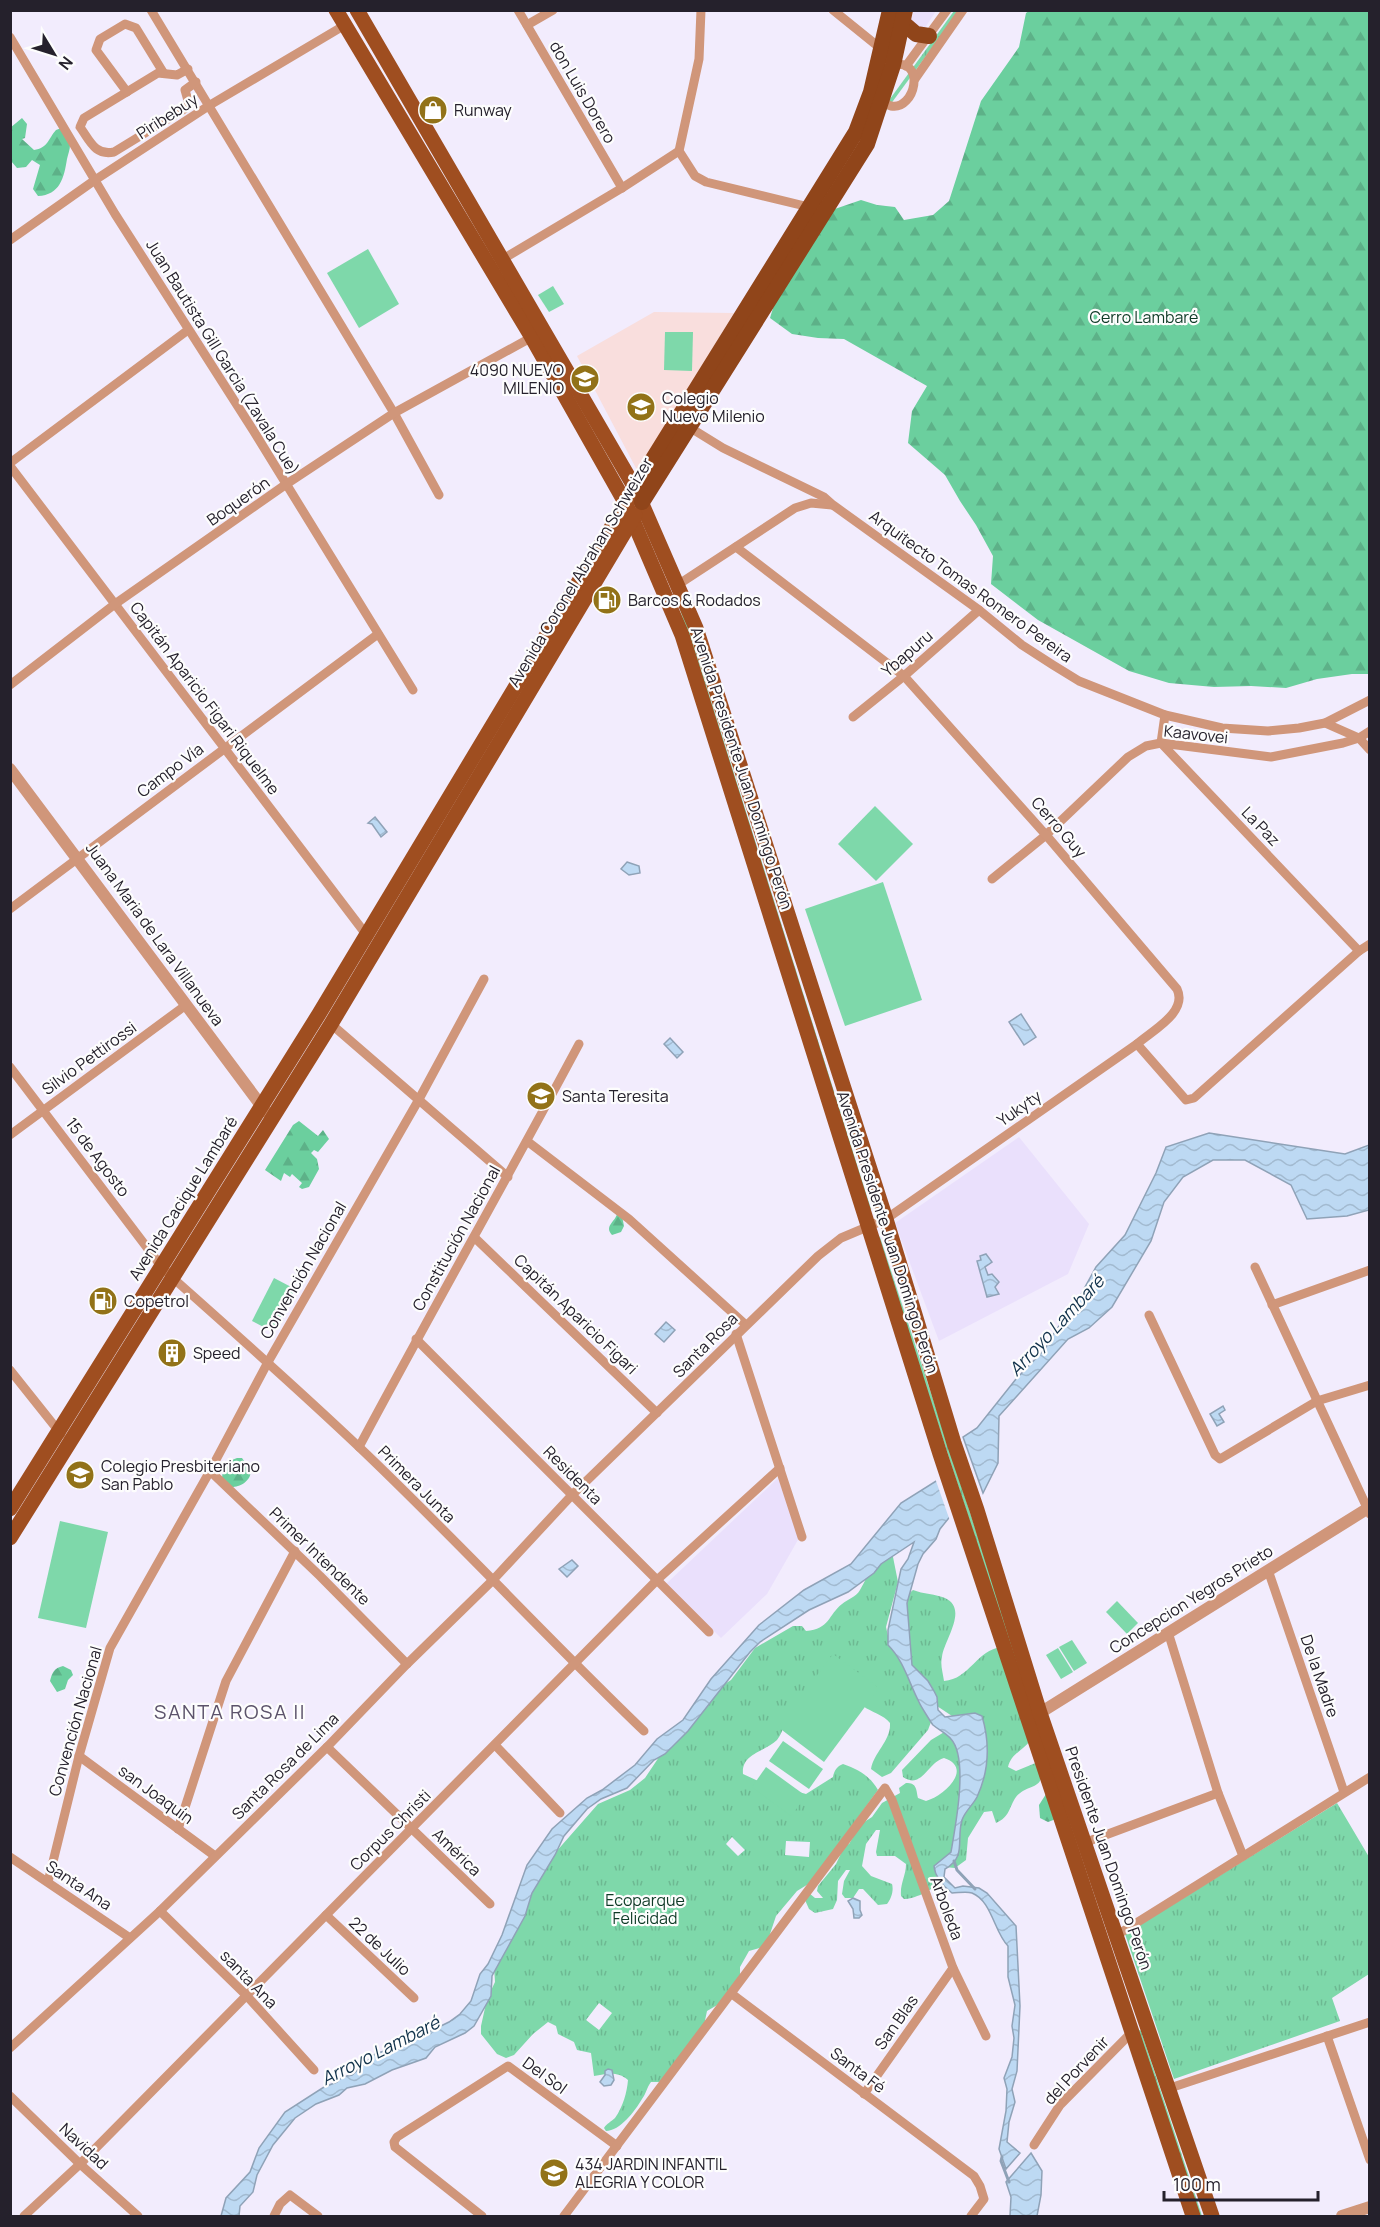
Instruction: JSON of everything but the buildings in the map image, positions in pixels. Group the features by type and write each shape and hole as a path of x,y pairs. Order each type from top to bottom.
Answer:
{"highway":[{"path":"861,138 880,48 899,13"},
{"path":"899,13 916,33 929,36"},
{"path":"861,138 899,65 899,13"},
{"path":"861,138 899,13"},
{"path":"882,101 879,94 880,80 899,65"},
{"name":"Avenida Coronel Abrahan Schweizer","path":"634,498 809,207 861,138"},
{"name":"Avenida Coronel Abrahan Schweizer","path":"634,498 689,427 861,138"}],"main road":[{"name":"Avenida Presidente Juan Domingo Perón","path":"336,10 531,336 634,498"},
{"name":"Avenida Presidente Juan Domingo Perón","path":"357,10 556,349 678,585 696,628 719,725 867,1226 964,1524"},
{"name":"Avenida Coronel Abrahan Schweizer","path":"331,1024 633,519 634,498"},
{"name":"Avenida Coronel Abrahan Schweizer","path":"367,936 634,498"},
{"name":"Avenida Presidente Juan Domingo Perón","path":"633,519 719,725 886,1219 954,1443 977,1510"},
{"path":"608,560 619,550 627,547 635,547 645,552"},
{"name":"Avenida Cacique Lambaré","path":"10,1509 263,1107 367,936"},
{"name":"Avenida Cacique Lambaré","path":"10,1538 174,1279 331,1024"},
{"name":"Presidente Juan Domingo Perón","path":"977,1510 1035,1716"},
{"name":"Presidente Juan Domingo Perón","path":"964,1524 1035,1716 1132,2031 1193,2217"},
{"name":"Presidente Juan Domingo Perón","path":"1067,1814 1084,1843 1212,2217"}],"street":[{"path":"152,10 394,413 439,495"},
{"name":"don Luis Dorero","path":"518,10 622,188"},
{"path":"527,25 554,10"},
{"path":"503,259 679,151 699,59 701,10"},
{"path":"833,10 880,48"},
{"path":"915,79 899,65 929,36 947,10"},
{"path":"882,101 891,106 903,102 913,92 915,79 963,10"},
{"path":"127,92 96,50 100,39 125,24 136,28 163,72"},
{"name":"Piribebuy","path":"10,240 210,105 345,25"},
{"name":"Juan Bautista Gill Garcia (Zavala Cue)","path":"10,38 188,330 253,430 285,486 413,690"},
{"path":"175,75 185,90 189,104 186,108 114,152 105,154 99,152 80,127 84,118 158,73 175,75 188,69"},
{"path":"185,90 196,82"},
{"path":"679,151 695,176 706,182 809,207"},
{"path":"10,464 188,330"},
{"path":"531,336 543,339 556,349"},
{"name":"Boquerón","path":"10,685 115,604 285,486 394,413 531,336"},
{"name":"Arquitecto Tomas Romero Pereira","path":"689,427 723,448 824,496 833,505 979,610 1022,645 1065,673 1104,691 1165,715 1222,728 1254,730 1299,728 1324,723 1370,700"},
{"name":"Capitán Aparicio Figari Riquelme","path":"10,464 376,949"},
{"path":"665,596 678,585 795,508 811,503 833,505"},
{"name":"Cerro Guy","path":"736,547 904,676 1046,835 1177,989 1180,1004"},
{"name":"Ybapuru","path":"853,717 979,610"},
{"name":"Campo Vía","path":"10,909 378,634"},
{"path":"1161,743 1165,715"},
{"path":"1324,723 1359,738 1370,750"},
{"name":"Kaavovei","path":"992,879 1046,835 1128,758 1146,746 1161,743 1271,757 1303,753 1359,738 1370,731"},
{"name":"La Paz","path":"1161,743 1359,951"},
{"name":"Juana Maria de Lara Villanueva","path":"10,769 272,1120"},
{"path":"1137,1044 1186,1100 1194,1098 1359,951 1370,944"},
{"name":"Convención Nacional","path":"48,1882 79,1756 110,1648 210,1471 268,1362 418,1101 484,979"},
{"name":"Yukyty","path":"867,1226 886,1219 1137,1044 1174,1013 1180,1004"},
{"name":"Silvio Pettirossi","path":"10,1135 186,1005"},
{"path":"331,1024 508,1176"},
{"name":"Constitución Nacional","path":"359,1447 579,1044"},
{"name":"15 de Agosto","path":"10,1066 161,1266"},
{"path":"527,1141 629,1219 746,1325"},
{"name":"Santa Rosa","path":"572,1495 818,1256 841,1238 867,1226"},
{"name":"Capitán Aparicio Figari","path":"474,1237 657,1413"},
{"name":"Primera Junta","path":"161,1266 359,1447 573,1663 644,1731"},
{"path":"1255,1267 1369,1509"},
{"path":"1272,1305 1370,1270"},
{"path":"1149,1315 1215,1455 1222,1460 1317,1401 1370,1385"},
{"path":"736,1334 802,1536"},
{"name":"Residenta","path":"416,1339 709,1632"},
{"path":"10,1370 70,1444"},
{"name":"Corpus Christi","path":"24,2217 80,2164 412,1830 573,1663 657,1580 780,1468"},
{"name":"Primer Intendente","path":"210,1471 295,1551 407,1664"},
{"name":"Santa Rosa de Lima","path":"10,2048 160,1911 327,1747 493,1580 572,1495"},
{"name":"Concepcion Yegros Prieto","path":"1035,1716 1369,1509"},
{"path":"178,1829 226,1681 295,1551"},
{"name":"De la Madre","path":"1268,1570 1344,1792"},
{"path":"1168,1632 1218,1793 1243,1856"},
{"path":"495,1744 560,1813"},
{"name":"América","path":"327,1747 490,1904"},
{"name":"san Joaquín","path":"79,1756 215,1856"},
{"path":"1117,1935 1370,1777"},
{"name":"Arboleda","path":"732,1994 885,1788 892,1800 953,1968 986,2036"},
{"path":"1084,1843 1218,1793"},
{"name":"Santa Ana","path":"10,1857 130,1938"},
{"name":"santa Ana","path":"160,1911 246,1995 314,2070"},
{"name":"22 de Julio","path":"326,1915 414,1998"},
{"name":"San Blas","path":"864,2094 953,1968"},
{"path":"564,2217 732,1994"},
{"name":"Santa Fé","path":"732,1994 974,2176 984,2199 972,2217"},
{"name":"del Porvenir","path":"1034,2145 1060,2104 1144,2019"},
{"path":"1167,2089 1370,2022"},
{"path":"1327,2036 1370,2160"},
{"name":"Del Sol","path":"482,2217 395,2147 394,2142 397,2137 508,2066 617,2146"},
{"name":"Navidad","path":"10,2096 138,2217"},
{"path":"273,2217 287,2196 292,2196 318,2217"},
{"path":"1342,2217 1370,2207"}],"shaded area":[{"path":"914,11 936,11 923,31 909,25"},
{"name":"Colegio Nuevo Milenio","path":"654,312 734,313 638,472 577,356"},
{"path":"1019,1137 1089,1224 1068,1274 939,1341 895,1223"},
{"path":"778,1478 799,1538 767,1594 721,1638 666,1584"}],"green space":[{"path":"954,11 959,11 882,116 879,114"},
{"name":"Cerro Lambaré","path":"1029,11 1369,11 1369,674 1317,679 1286,688 1214,687 1169,683 1129,671 1038,620 991,584 993,556 976,525 945,475 908,443 912,411 927,386 844,339 792,334 770,318 777,295 829,211 861,200 895,207 904,220 933,215 949,201 981,101 1019,47 1026,13"},
{"path":"22,118 27,124 25,138 22,139 34,150 45,145 56,130 64,127 69,138 70,149 60,184 45,195 38,196 33,189 40,165 32,160 26,167 17,168 11,161 10,128"},
{"path":"368,249 399,304 359,328 327,273"},
{"path":"553,286 564,304 549,312 538,295"},
{"path":"665,332 693,332 692,371 664,370"},
{"path":"680,602 871,1210 868,1209 678,603"},
{"path":"875,806 913,844 876,881 838,844"},
{"path":"883,882 922,1000 845,1026 805,909"},
{"path":"299,1121 318,1136 323,1130 329,1139 318,1152 314,1150 311,1153 317,1159 319,1169 309,1187 302,1189 299,1187 302,1183 292,1174 290,1177 284,1173 281,1181 265,1170 293,1125"},
{"path":"617,1214 622,1216 624,1226 621,1232 612,1235 609,1229"},
{"path":"877,1237 1031,1699 1028,1700"},
{"path":"274,1278 295,1289 273,1332 252,1321"},
{"path":"242,1458 250,1474 244,1483 232,1487 222,1478 222,1474 228,1463"},
{"path":"60,1521 108,1532 86,1628 38,1618"},
{"name":"Ecoparque Felicidad","path":"884,1556 893,1557 898,1582 886,1627 888,1636 906,1596 913,1590 945,1598 952,1603 955,1617 941,1660 944,1681 960,1675 986,1653 1002,1647 1030,1741 1014,1756 1008,1767 1016,1771 1038,1762 1041,1778 1036,1785 1016,1797 1007,1815 1001,1821 996,1823 992,1811 984,1812 968,1838 966,1860 955,1868 944,1867 937,1870 937,1884 927,1892 913,1898 904,1899 901,1896 906,1864 895,1856 877,1856 880,1830 876,1830 866,1844 862,1866 871,1876 892,1884 890,1900 887,1904 878,1905 863,1889 859,1889 853,1898 845,1898 842,1894 844,1881 850,1870 846,1870 838,1881 837,1900 833,1909 815,1913 809,1909 805,1900 809,1893 815,1898 823,1898 817,1891 818,1886 836,1864 845,1845 849,1844 861,1824 872,1817 882,1803 900,1793 899,1788 906,1783 914,1785 918,1798 926,1801 948,1788 956,1775 956,1768 953,1763 944,1758 938,1760 915,1780 903,1777 902,1770 931,1740 946,1731 955,1718 937,1706 928,1730 891,1773 882,1777 871,1769 890,1729 890,1723 881,1716 863,1706 785,1722 777,1740 750,1757 743,1767 743,1774 806,1794 833,1777 836,1769 843,1764 863,1774 878,1790 810,1883 797,1891 776,1916 768,1940 763,1947 749,1951 740,1967 740,1976 719,2004 707,2011 702,2035 660,2082 651,2082 645,2095 627,2119 617,2128 606,2131 604,2128 615,2118 622,2104 628,2080 616,2074 594,2076 591,2053 577,2050 574,2042 558,2034 556,2026 548,2022 533,2034 514,2055 506,2058 497,2054 481,2034 487,1999 495,1982 494,1966 529,1895 555,1853 598,1804 630,1790 645,1778 659,1757 723,1685 731,1680 755,1648 793,1626 802,1626 806,1631 820,1627 828,1621 837,1608 858,1592 878,1561","holes":["732,1837 745,1850 738,1856 726,1844","786,1841 810,1842 809,1857 785,1855","599,2003 612,2013 599,2030 586,2020"]},
{"path":"1117,1601 1138,1623 1127,1634 1106,1612"},
{"path":"1072,1640 1087,1663 1074,1671 1059,1647"},
{"path":"1058,1648 1073,1672 1061,1679 1046,1655"},
{"path":"833,1654 879,1688 824,1762 778,1727"},
{"path":"63,1666 71,1670 73,1675 68,1680 65,1689 57,1692 50,1681 54,1671"},
{"path":"783,1741 823,1769 809,1789 769,1761"},
{"path":"766,1767 806,1796 791,1816 752,1787"},
{"path":"1048,1791 1056,1819 1048,1822 1040,1818 1039,1805"},
{"path":"1337,1803 1369,1857 1369,1974 1332,1998 1340,2021 1174,2079 1125,1934"},
{"path":"1140,2030 1202,2216 1199,2216 1138,2031"}],"water":[{"path":"375,817 387,832 381,837 372,824 368,823"},
{"path":"627,862 639,866 640,873 629,875 621,869"},
{"path":"1021,1014 1036,1037 1024,1045 1009,1022"},
{"path":"670,1038 683,1052 677,1058 664,1044"},
{"path":"1209,1133 1345,1154 1369,1145 1369,1210 1347,1216 1307,1219 1291,1185 1245,1160 1213,1160 1183,1177 1164,1202 1151,1241 1112,1307 1089,1328 1068,1339 999,1416 998,1463 983,1493 963,1437 977,1428 1016,1379 1045,1349 1074,1307 1096,1267 1125,1235 1156,1173 1166,1147"},
{"path":"986,1254 992,1262 985,1267 988,1275 992,1274 999,1282 995,1287 999,1294 987,1297 977,1261 981,1260 980,1256"},
{"path":"666,1322 675,1330 664,1342 655,1334"},
{"path":"1223,1406 1225,1410 1219,1414 1224,1422 1217,1426 1210,1414"},
{"path":"941,1478 952,1514 923,1554 907,1603 912,1665 928,1681 937,1697 938,1710 945,1717 975,1713 982,1716 985,1726 987,1757 984,1777 977,1797 962,1820 960,1847 956,1859 945,1869 944,1877 955,1888 963,1886 979,1888 987,1893 1016,1926 1020,2006 1017,2071 1012,2089 1015,2102 1009,2122 1007,2142 1020,2153 1006,2169 999,2149 1006,2111 1007,2089 1004,2078 1012,2057 1015,2005 1008,1977 1008,1946 979,1897 970,1892 952,1893 936,1874 934,1866 951,1852 958,1811 959,1762 951,1739 932,1724 902,1665 888,1645 888,1630 901,1569 908,1559 914,1542 881,1564 874,1573 848,1592 809,1610 760,1642 688,1731 665,1754 654,1760 627,1788 601,1799 587,1809 564,1836 532,1893 525,1916 492,1976 491,1996 474,2026 465,2033 435,2047 426,2058 392,2070 365,2084 347,2088 339,2095 316,2104 295,2118 273,2145 257,2175 253,2192 240,2206 239,2216 221,2216 226,2198 250,2172 259,2148 285,2112 342,2077 352,2075 375,2054 400,2046 449,2022 460,2014 471,2001 480,1974 488,1964 502,1935 527,1865 552,1829 587,1798 602,1790 635,1765 657,1739 683,1720 711,1679 759,1625 804,1590 851,1564 901,1503"},
{"path":"572,1560 578,1566 567,1577 559,1569"},
{"path":"853,1898 860,1901 862,1915 859,1918 854,1918 853,1909 848,1901"},
{"path":"608,2069 612,2070 614,2080 611,2085 604,2086 600,2082"},
{"path":"1031,2153 1042,2171 1037,2216 1010,2216 1011,2197 1006,2182"}],"pier":[{"path":"940,1475 955,1516 950,1521 935,1478"}],"waterway":[{"path":"954,1861 957,1870 975,1889"},
{"path":"1002,2157 1001,2161 1009,2182"}],"place":[{"name":"Runway","path":"433,110"},
{"name":"4090 NUEVO MILENIO","path":"585,379"},
{"name":"Colegio Nuevo Milenio","path":"641,407"},
{"name":"Barcos & Rodados","path":"607,600"},
{"name":"Santa Teresita","path":"541,1096"},
{"name":"Copetrol","path":"103,1301"},
{"name":"Speed","path":"172,1353"},
{"name":"Colegio Presbiteriano San Pablo","path":"80,1475"},
{"name":"434 JARDIN INFANTIL ALEGRIA Y COLOR","path":"554,2173"}],"district":[{"name":"SANTA ROSA II","path":"230,1711"}],"water label":[{"name":"Arroyo Lambaré","path":"1056,1325"},
{"name":"Arroyo Lambaré","path":"380,2050"}]}
